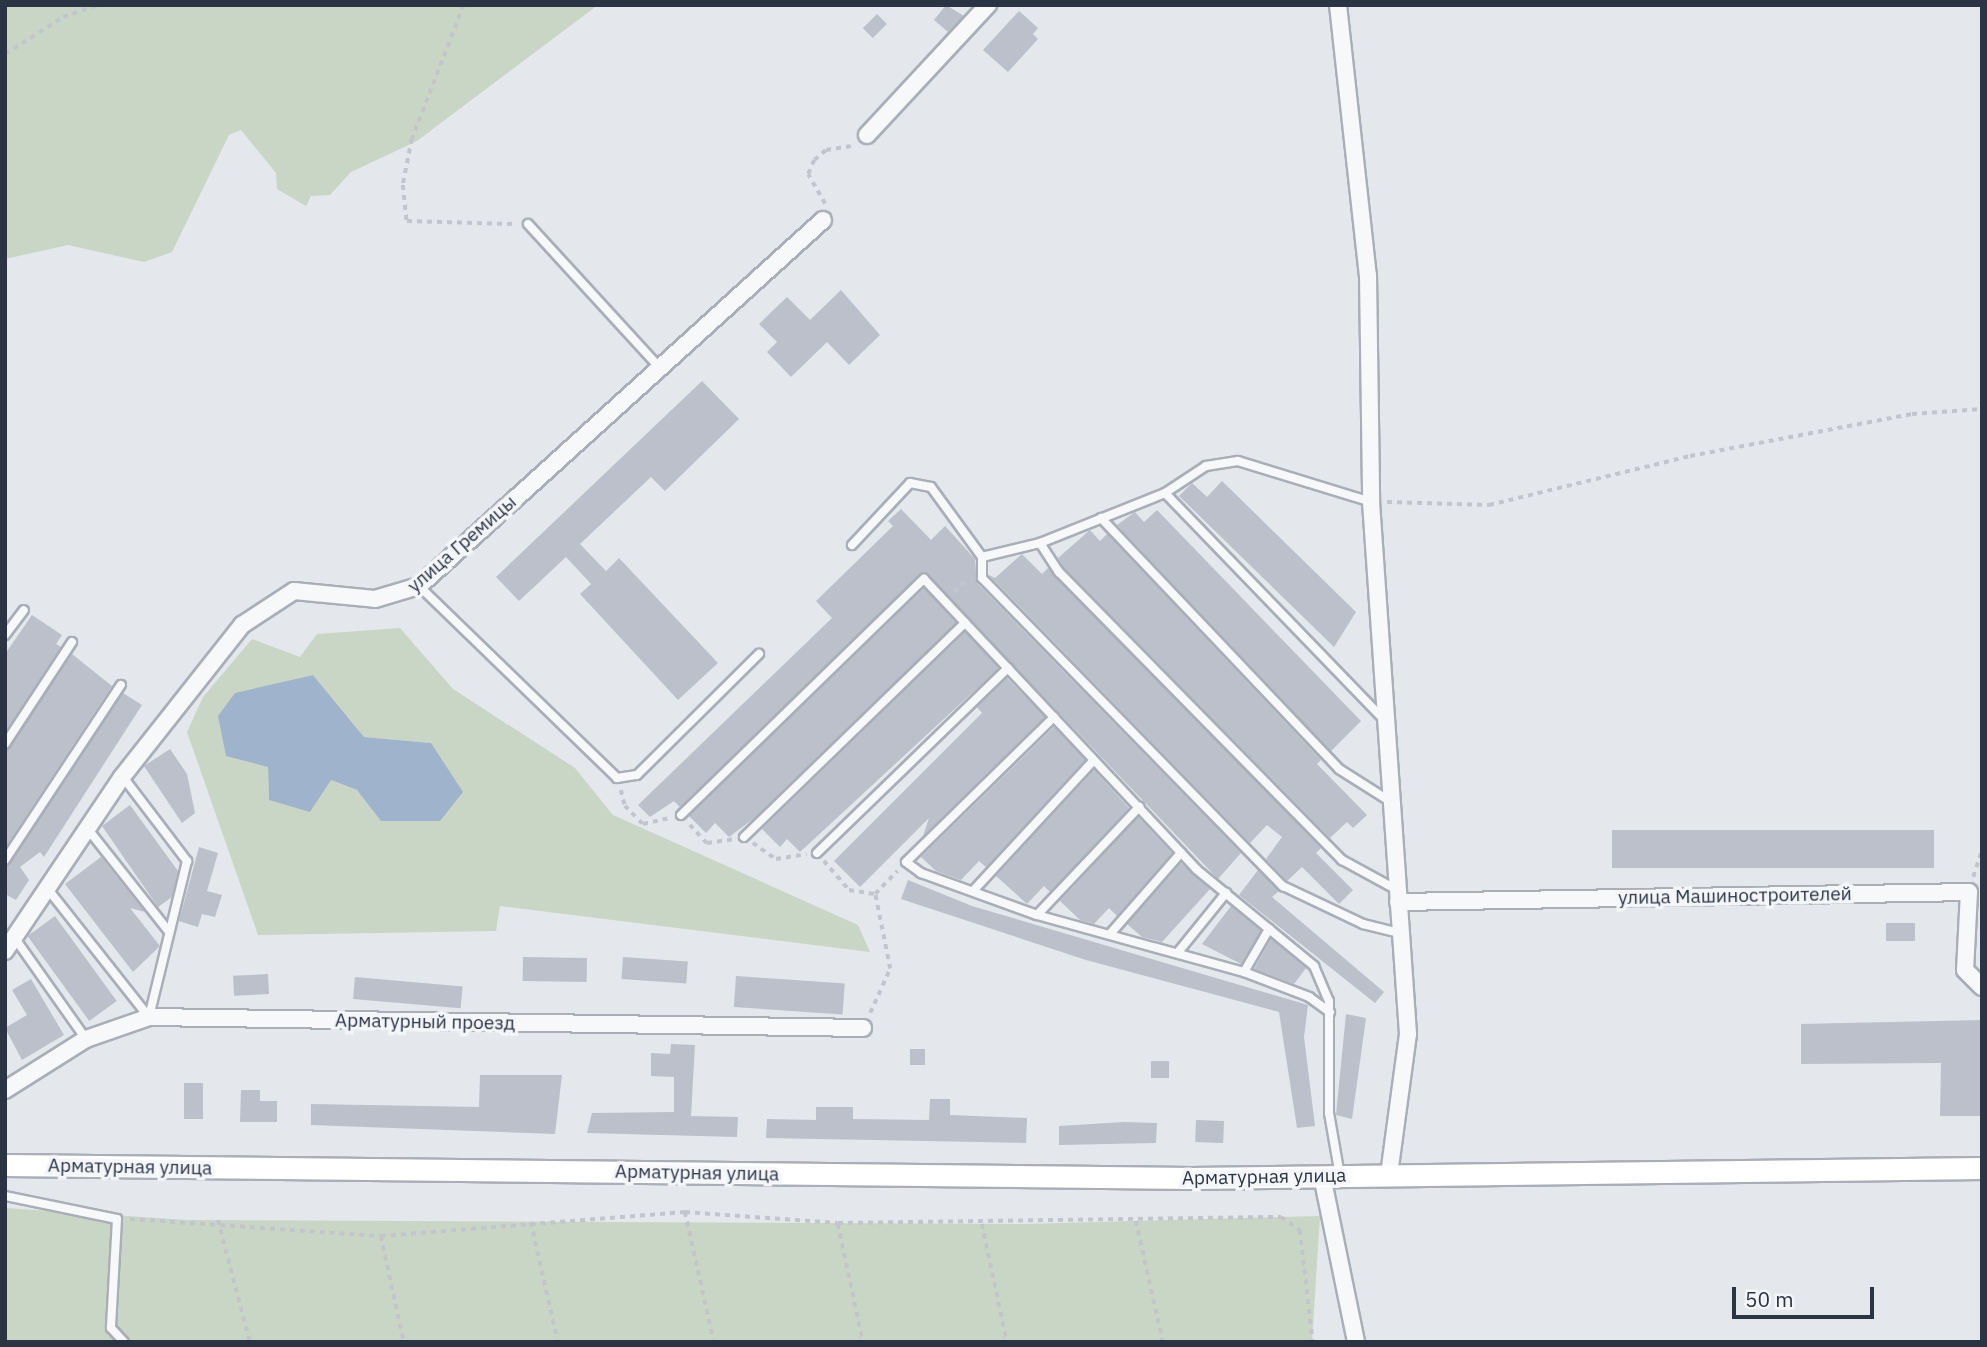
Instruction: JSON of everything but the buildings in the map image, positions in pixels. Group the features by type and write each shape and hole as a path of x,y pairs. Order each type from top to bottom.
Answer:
{"street":[{"path":"867,135 988,5"},
{"path":"1338,5 1368,275 1371,502 1408,1034 1389,1175"},
{"name":"улица Гремицы","path":"5,951 122,776 242,625 294,591 374,599 419,586 713,315 729,311 823,220"},
{"path":"1969,892 1965,970 1982,987"},
{"name":"улица Машиностроителей","path":"1398,896 1969,892"},
{"name":"Арматурный проезд","path":"5,1090 86,1039 149,1017 863,1028"},
{"name":"Арматурная улица","path":"5,1165 1331,1176 1982,1168"},
{"path":"1331,1176 1356,1342"}],"lane":[{"path":"528,224 658,366"},
{"path":"982,561 1040,543 1165,493 1206,466 1238,461 1371,502"},
{"path":"852,545 909,483 931,488 946,502 982,561 982,578 1283,886 1363,924 1400,933"},
{"path":"1165,493 1386,721"},
{"path":"1101,518 1339,769 1391,802"},
{"path":"1040,543 1059,572 1342,860 1398,896"},
{"path":"681,815 924,579 1181,853 1314,966 1330,1012 1331,1176"},
{"path":"419,586 617,778 638,775 759,654"},
{"path":"5,635 24,610"},
{"path":"744,837 965,623"},
{"path":"5,744 72,642"},
{"path":"817,853 1008,668"},
{"path":"5,860 121,685"},
{"path":"1054,717 906,862 972,891 1037,915 1178,951 1244,972 1309,997 1330,1012"},
{"path":"972,891 1094,760"},
{"path":"122,776 187,860 149,1017"},
{"path":"1037,915 1139,807"},
{"path":"87,828 169,932"},
{"path":"1110,934 1181,853"},
{"path":"47,888 149,1017"},
{"path":"1178,951 1226,893"},
{"path":"1244,972 1269,929"},
{"path":"14,937 86,1039"},
{"path":"5,1196 117,1219 111,1328 124,1342"}],"path":[{"path":"5,54 63,17 97,5"},
{"path":"464,5 412,139 403,185 407,221 528,224"},
{"path":"823,220 824,201 808,174 814,160 867,135"},
{"path":"1371,502 1489,505 1703,454 1912,414 1982,409"},
{"path":"945,601 982,561"},
{"path":"1969,892 1982,849"},
{"path":"863,1028 890,969 875,894 906,862"},
{"path":"117,1219 218,1220 381,1236 531,1222 685,1212 838,1223 982,1224 1281,1217 1300,1230 1313,1342"},
{"path":"685,1212 714,1342"},
{"path":"218,1220 250,1342"},
{"path":"1136,1221 1163,1342"},
{"path":"531,1222 558,1342"},
{"path":"838,1223 863,1342"},
{"path":"982,1224 1007,1342"},
{"path":"381,1236 404,1342"}],"green space":[{"path":"5,5 598,5 417,141 351,172 330,195 311,196 306,206 277,189 276,173 241,130 229,135 172,252 144,262 68,245 5,259"},
{"path":"400,628 453,689 575,768 613,815 858,925 870,952 500,906 496,931 258,935 187,732 203,697 252,639 300,657 317,634","holes":["313,675 364,737 431,743 357,790 331,780 269,800 268,767 235,694"]},
{"path":"5,1208 187,1220 1026,1224 1320,1216 1312,1342 5,1342"}],"water":[{"path":"313,675 364,737 431,743 463,792 440,821 381,821 357,790 331,780 310,812 269,800 268,767 226,756 218,716 235,693"}]}
